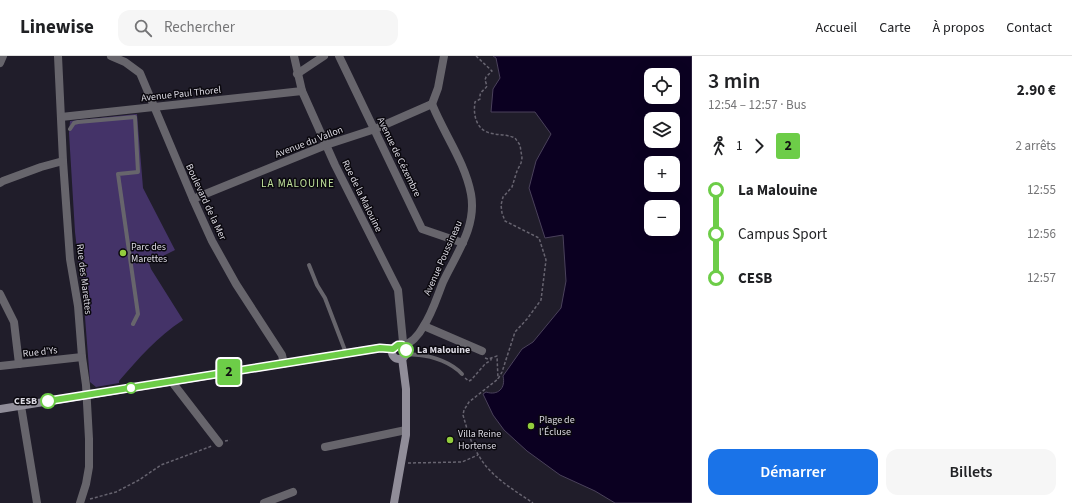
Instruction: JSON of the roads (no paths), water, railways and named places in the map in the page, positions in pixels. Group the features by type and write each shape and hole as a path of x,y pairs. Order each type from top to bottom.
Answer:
{"street":[{"path":"0,63 3,56"},
{"name":"Rue des Marettes","path":"58,56 63,161 70,259 78,306 87,395 90,459 87,479 81,500"},
{"name":"Boulevard de la Mer","path":"111,56 125,62 140,73 212,241 236,284 282,354 284,364"},
{"name":"Rue de la Malouine","path":"294,56 302,92 335,165 398,290 404,351 406,430 402,463 394,503"},
{"path":"297,74 324,56"},
{"name":"Avenue de Cézembre","path":"339,56 422,229 463,243"},
{"path":"432,104 438,88 444,56"},
{"name":"Avenue Paul Thorel","path":"61,117 302,92"},
{"name":"Avenue du Vallon","path":"193,199 326,144 375,129 432,104"},
{"name":"Avenue Poussineau","path":"404,351 424,326 463,243 472,216 471,193 464,172 432,104"},
{"path":"0,183 41,167 63,161"},
{"path":"0,294 14,322 19,364"},
{"path":"424,326 483,354"},
{"path":"0,409 380,348 393,349 396,346 404,351 397,359 393,356 393,349"},
{"name":"Rue d'Ys","path":"0,366 82,357"},
{"path":"172,382 219,443"},
{"path":"21,406 37,503"},
{"path":"325,447 406,430"},
{"path":"264,503 293,492"}],"lane":[{"path":"70,130 74,124 78,122 135,117 138,172 118,174 138,314 133,324"},
{"path":"309,265 317,285 325,298 346,354"},
{"path":"404,351 448,364 462,374"}],"place":[{"name":"Parc des Marettes","path":"123,253"},
{"name":"La Malouine","path":"406,350"},
{"name":"CESB","path":"48,401"},
{"name":"Plage de l'Écluse","path":"531,426"},
{"name":"Villa Reine Hortense","path":"450,440"}],"district":[{"name":"LA MALOUINE","path":"298,183"}]}
